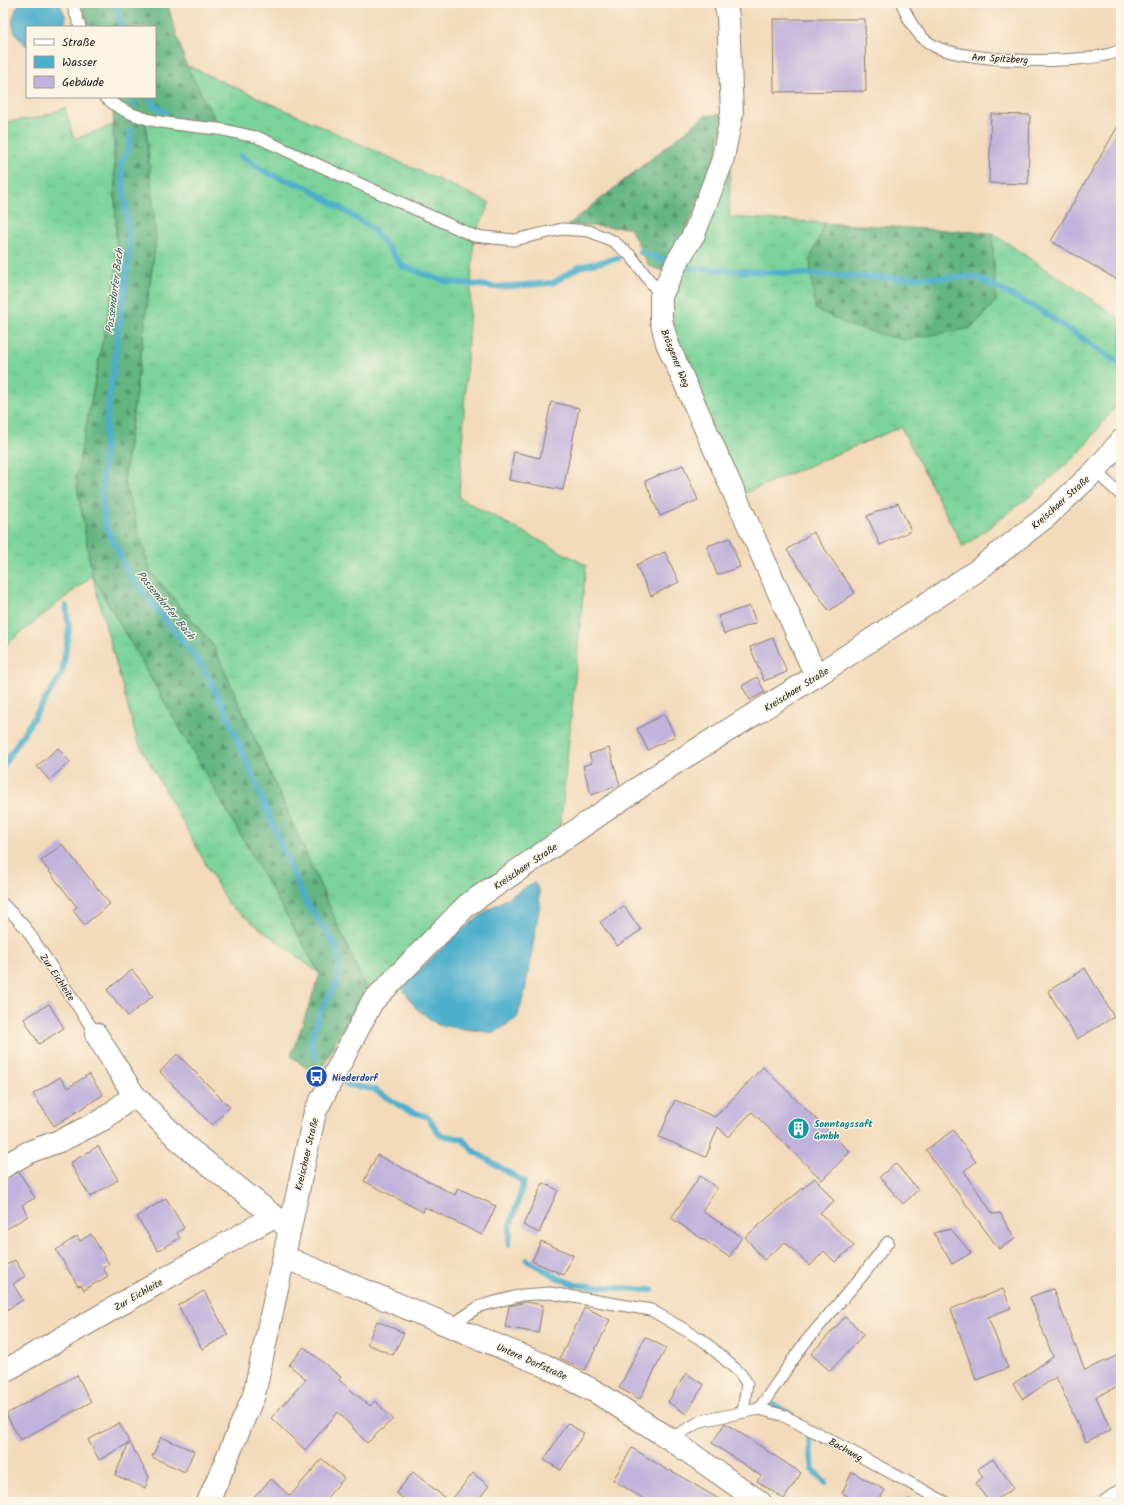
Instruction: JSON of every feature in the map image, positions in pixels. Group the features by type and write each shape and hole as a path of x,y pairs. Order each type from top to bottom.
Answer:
{"street":[{"name":"Brösgener Weg","path":"725,3 728,16 732,113 722,162 694,234 677,262 661,296 661,320 668,343 816,676"},
{"name":"Kreischaer Straße","path":"208,1502 254,1395 284,1258 282,1222 316,1112 372,1002 467,905 672,765 816,676 976,572 1047,516 1095,470 1121,440"},
{"name":"Zur Eichleite","path":"3,1372 282,1222 184,1145 134,1095 96,1034"},
{"path":"3,1167 29,1152 62,1140 104,1119 134,1095"},
{"name":"Untere Dorfstraße","path":"284,1258 544,1365 596,1392 670,1439 760,1502"}],"lane":[{"path":"72,3 80,26"},
{"name":"Am Spitzberg","path":"902,3 910,25 933,46 956,54 980,58 1081,60 1121,50"},
{"path":"106,98 113,104 145,118 220,129 257,137 474,236 514,240 562,229 589,231 613,241 631,256 661,296"},
{"path":"1095,470 1121,495"},
{"name":"Zur Eichleite","path":"3,904 25,927 96,1034"},
{"path":"759,1410 803,1345 862,1276 888,1242"},
{"path":"450,1326 480,1306 522,1295 550,1293 651,1310 704,1341 740,1373 747,1383 743,1412"},
{"name":"Bachweg","path":"670,1439 701,1421 743,1412 759,1410 782,1415 820,1434 944,1502"},
{"path":"1103,1502 1121,1489"}],"green space":[{"path":"81,3 167,3 186,65 220,129 145,119 156,238 124,481 150,571 213,645 368,993 338,1037 318,1077 291,1056 320,974 92,575 76,478 117,267 113,104 111,98 156,98 156,26 89,26"},
{"path":"186,65 490,203 474,236 459,498 586,565 559,842 467,905 372,1002 213,645 150,571 124,481 156,238 145,118 220,129"},
{"path":"65,108 74,139 113,125 117,267 76,478 92,575 320,974 228,904 137,740 92,576 3,647 3,122 37,118"},
{"path":"724,114 712,175 666,272 649,266 630,228 568,225 705,116"},
{"path":"730,168 729,217 825,223 810,260 996,301 992,233 1121,319 1121,399 1080,452 1028,498 963,547 901,427 742,494 674,342 671,301 675,282"},
{"path":"825,223 992,233 996,301 972,328 903,340 851,326 815,309 810,260"}],"water":[{"path":"20,3 59,3 66,17 64,26 26,26 26,45 17,36 13,26 16,9"},
{"path":"534,882 539,890 540,904 525,991 517,1018 494,1033 438,1025 416,1008 402,988 452,938 488,910"}],"building":[{"path":"773,19 865,19 866,91 774,92"},
{"path":"991,114 1030,115 1028,184 989,183"},
{"path":"1121,121 1121,282 1051,241"},
{"path":"551,402 579,408 563,490 509,480 514,452 540,458"},
{"path":"683,465 698,500 660,516 645,481"},
{"path":"898,503 911,531 880,545 867,516"},
{"path":"813,532 855,593 829,611 787,550"},
{"path":"730,538 740,567 717,575 707,546"},
{"path":"665,552 679,582 651,596 636,565"},
{"path":"750,606 756,623 724,634 718,616"},
{"path":"773,638 787,672 764,681 750,647"},
{"path":"757,677 765,692 750,700 742,686"},
{"path":"664,714 675,736 648,750 637,729"},
{"path":"58,748 70,762 49,780 37,766"},
{"path":"609,748 620,785 591,795 583,766 592,763 589,754"},
{"path":"62,844 110,904 84,925 73,910 77,907 41,861"},
{"path":"624,906 641,930 617,946 600,922"},
{"path":"1085,968 1114,1017 1077,1039 1048,991"},
{"path":"132,970 153,996 128,1016 107,990"},
{"path":"49,1004 64,1028 39,1044 24,1019"},
{"path":"177,1054 230,1107 212,1125 160,1072"},
{"name":"Sonntagssaft Gmbh","path":"763,1067 850,1152 822,1180 752,1112 728,1137 718,1127 706,1157 659,1137 675,1100 715,1117"},
{"path":"89,1074 103,1095 54,1126 33,1094 60,1077 68,1088"},
{"path":"953,1130 976,1162 964,1171 993,1214 1000,1213 1015,1239 999,1249 926,1150"},
{"path":"98,1146 118,1180 90,1197 70,1163"},
{"path":"377,1155 455,1195 458,1188 496,1206 482,1235 425,1207 423,1212 364,1181"},
{"path":"895,1163 918,1190 903,1204 880,1177"},
{"path":"19,1172 35,1198 22,1205 28,1216 3,1231 3,1179"},
{"path":"700,1176 717,1188 702,1211 742,1237 729,1257 671,1218"},
{"path":"815,1178 834,1201 820,1213 854,1246 835,1262 824,1251 810,1266 785,1242 764,1260 745,1237"},
{"path":"543,1183 558,1190 539,1233 523,1225"},
{"path":"166,1198 184,1228 177,1233 180,1238 158,1251 137,1217"},
{"path":"951,1229 971,1253 952,1264 934,1233"},
{"path":"91,1234 109,1264 103,1268 108,1276 84,1290 81,1285 78,1286 56,1250 77,1236 80,1241"},
{"path":"541,1241 573,1255 564,1275 532,1261"},
{"path":"15,1260 25,1276 13,1284 23,1300 3,1312 3,1267"},
{"path":"1003,1289 1011,1308 988,1317 1008,1368 976,1380 951,1309"},
{"path":"1053,1289 1085,1370 1121,1354 1121,1385 1096,1397 1111,1430 1086,1442 1056,1377 1023,1399 1013,1384 1053,1357 1030,1297"},
{"path":"204,1291 228,1335 202,1349 178,1305"},
{"path":"526,1302 543,1305 538,1333 505,1327 509,1306"},
{"path":"585,1307 610,1320 585,1370 560,1358"},
{"path":"845,1317 864,1334 830,1371 811,1354"},
{"path":"377,1321 404,1333 393,1355 367,1344"},
{"path":"645,1337 666,1348 640,1399 619,1388"},
{"path":"304,1347 341,1377 339,1380 370,1406 375,1401 393,1419 367,1443 338,1412 305,1450 271,1418 306,1379 289,1365"},
{"path":"686,1373 704,1385 686,1414 668,1402"},
{"path":"77,1375 91,1402 20,1440 6,1414"},
{"path":"119,1423 149,1477 145,1488 115,1475 129,1443 99,1460 88,1440"},
{"path":"567,1423 584,1433 561,1470 544,1460"},
{"path":"725,1423 801,1473 784,1499 757,1481 761,1476 712,1443"},
{"path":"161,1437 194,1451 185,1472 152,1457"},
{"path":"632,1448 724,1502 649,1502 613,1480"},
{"path":"322,1459 344,1478 323,1502 250,1502 271,1479 290,1496"},
{"path":"993,1459 1014,1488 993,1502 989,1502 975,1483 983,1477 978,1469"},
{"path":"413,1472 450,1502 408,1502 396,1493"},
{"path":"852,1472 885,1490 878,1502 859,1502 842,1493"},
{"path":"473,1473 489,1486 476,1502 450,1502"}],"waterway":[{"name":"Possendorfer Bach","path":"115,3 121,26"},
{"name":"Possendorfer Bach","path":"133,98 134,105"},
{"path":"151,98 153,105 165,112"},
{"name":"Possendorfer Bach","path":"131,130 129,147 121,164 130,248 106,422 102,498 106,527 130,576 203,667 224,708 303,897 337,948 339,965 337,982 320,1013 311,1040 312,1049 316,1058"},
{"path":"241,156 269,174 307,187 373,229 402,266 445,281 496,287 553,283 579,267 618,258"},
{"path":"640,252 664,260"},
{"path":"686,268 888,278 976,277 1040,310 1121,364"},
{"path":"3,766 62,673 69,629 66,606"},
{"name":"Possendorfer Bach","path":"341,1080 348,1085 373,1089 407,1110 428,1117 440,1135 462,1139 475,1152 524,1182 510,1226 509,1244"},
{"name":"Possendorfer Bach","path":"527,1260 558,1278 576,1285 652,1290"},
{"name":"Possendorfer Bach","path":"771,1403 789,1413"},
{"name":"Possendorfer Bach","path":"808,1433 813,1470 825,1483"},
{"name":"Possendorfer Bach","path":"903,1502 909,1500"}],"place":[{"name":"Niederdorf","path":"316,1077"},
{"name":"Sonntagssaft Gmbh","path":"798,1129"}]}
